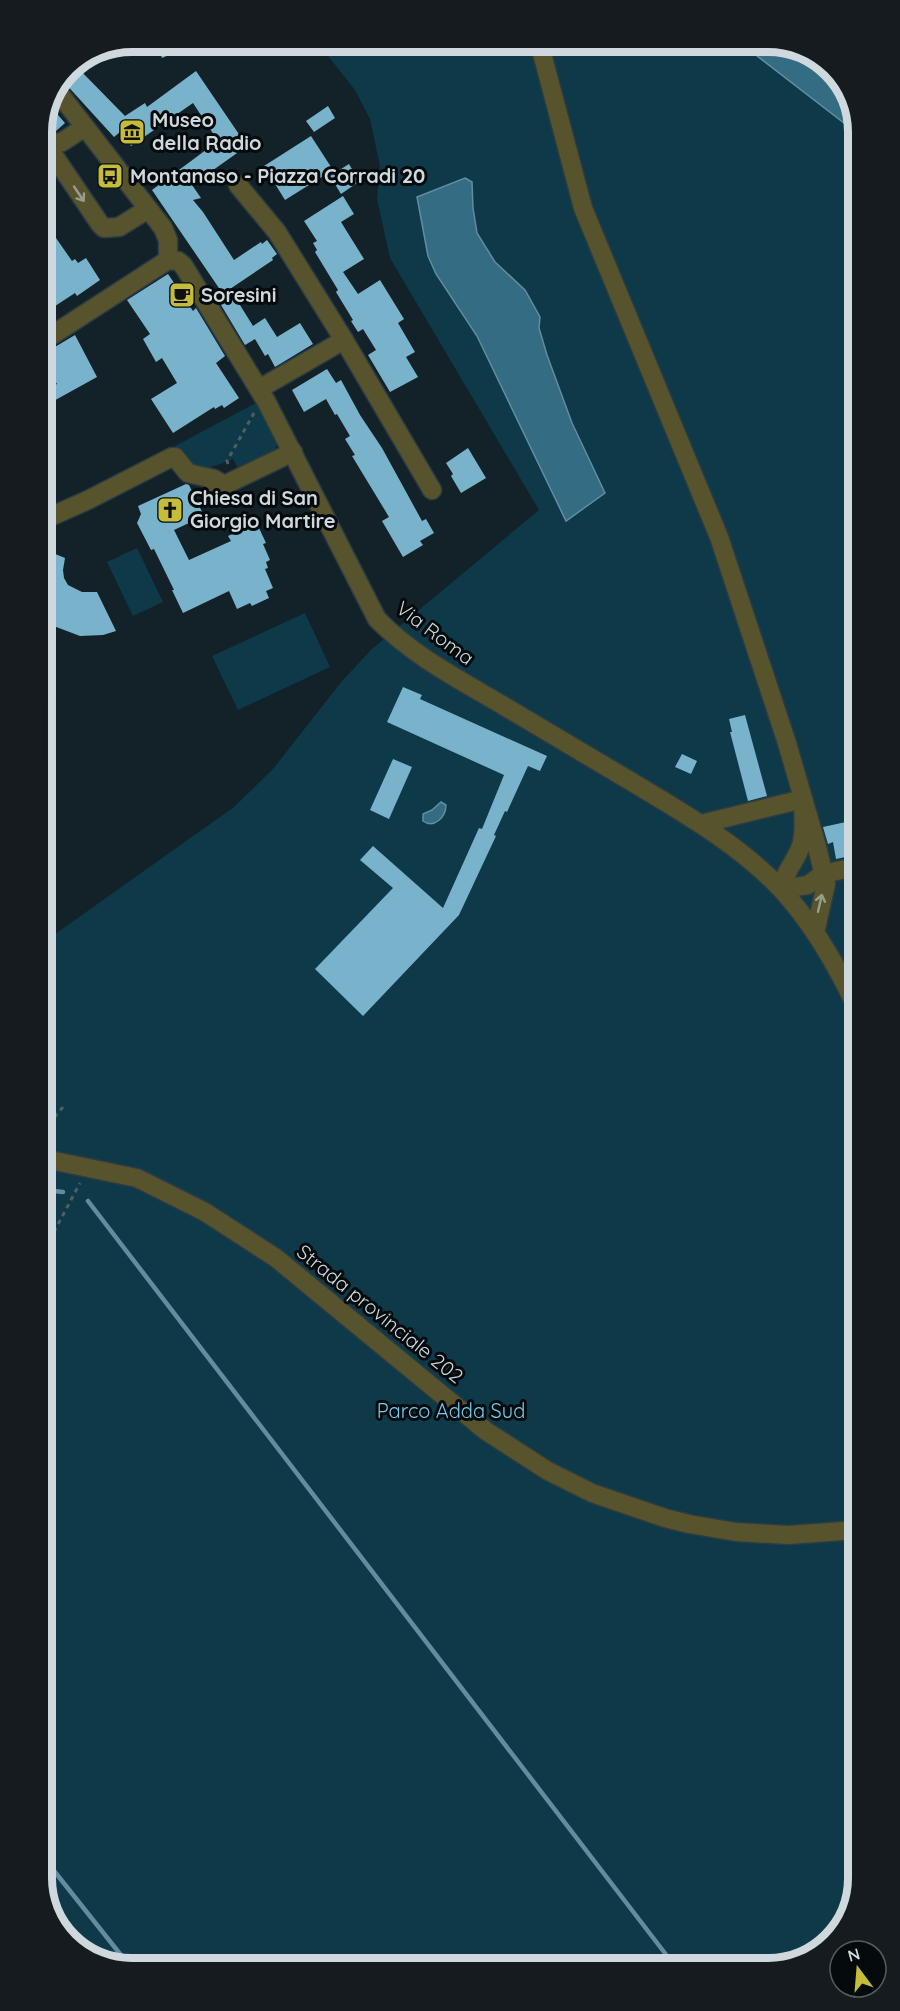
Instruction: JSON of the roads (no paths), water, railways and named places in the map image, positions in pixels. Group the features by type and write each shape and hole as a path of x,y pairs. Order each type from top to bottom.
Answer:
{"street":[{"path":"541,53 583,208 719,537 787,743 826,884 821,898 815,933"},
{"path":"53,335 168,260 167,234 62,97"},
{"path":"53,143 62,142 85,127"},
{"path":"53,154 104,228 119,227 148,208"},
{"path":"238,185 277,232 344,340 432,490"},
{"name":"Via Roma","path":"168,260 178,261 183,265 263,395 370,608 388,630 441,669 701,824 731,845 782,889 837,966 848,989"},
{"path":"263,395 344,340"},
{"path":"53,516 172,457 175,457 188,473 214,479 224,485 293,452"},
{"path":"701,824 803,799"},
{"path":"803,799 802,841 798,854 783,876 782,889 808,885 823,874 848,869"},
{"path":"763,871 775,872 807,867 823,874"},
{"name":"Strada provinciale 202","path":"52,1160 137,1178 205,1212 267,1252 486,1431 525,1458 569,1482 615,1502 689,1524 761,1534 788,1535 848,1531"}],"waterway":[{"path":"52,1191 63,1192"},
{"path":"88,1201 669,1958"},
{"path":"52,1868 123,1957"}],"place":[{"name":"Museo della Radio","path":"132,132"},
{"name":"Montanaso - Piazza Corradi 20","path":"110,176"},
{"name":"Soresini","path":"182,295"},
{"name":"Chiesa di San Giorgio Martire","path":"170,510"}],"park label":[{"name":"Parco Adda Sud","path":"451,1411"}]}
